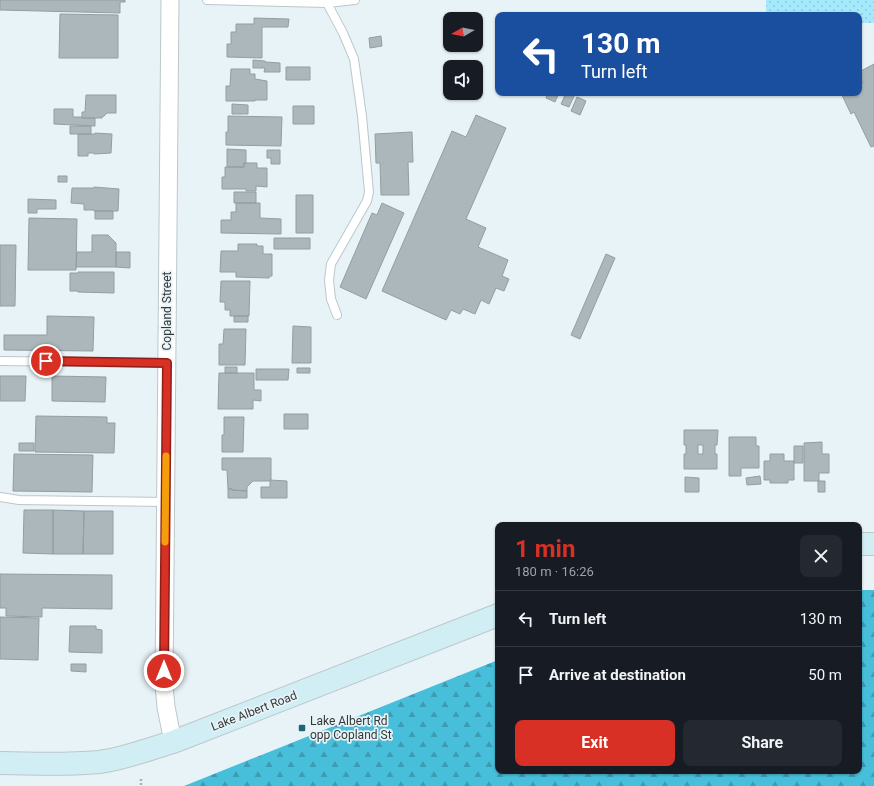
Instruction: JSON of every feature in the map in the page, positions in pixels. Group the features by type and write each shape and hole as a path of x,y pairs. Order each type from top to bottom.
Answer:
{"main road":[{"path":"862,544 874,544"},
{"name":"Lake Albert Road","path":"0,763 74,764 123,758 173,742 495,616"}],"street":[{"name":"Copland Street","path":"170,0 164,685 166,707 173,742"}],"lane":[{"path":"207,0 327,3 355,0"},
{"path":"327,3 343,33 354,59 362,116 369,192 366,201 332,264 329,280 331,299 337,315"},
{"path":"0,361 167,363"},
{"path":"0,497 19,500 166,502"}],"path":[{"path":"141,779 141,786"}],"green space":[{"path":"862,590 874,590 874,786 184,786 495,661 495,774 862,774"}],"shaded area":[{"path":"766,0 874,0 874,23 862,23 862,12 766,12"}],"building":[{"path":"0,0 125,0 125,2 120,2 120,13 0,10"},
{"path":"60,14 118,15 118,58 59,58"},
{"path":"254,18 289,19 288,27 262,27 262,58 227,57 227,44 231,44 231,32 236,32 236,24 254,24"},
{"path":"381,36 382,46 370,48 369,38"},
{"path":"253,60 280,63 280,72 264,72 265,68 253,68"},
{"path":"874,64 874,146 871,147 854,112 851,114 842,96 862,96 862,70"},
{"path":"286,67 310,67 310,80 286,80"},
{"path":"231,69 250,69 250,74 255,74 255,79 267,81 267,100 226,101 226,86 230,86"},
{"path":"86,95 116,95 116,113 107,113 102,118 82,118 82,112 85,112"},
{"path":"547,96 558,96 555,102 546,98"},
{"path":"565,96 574,96 569,107 561,104"},
{"path":"577,97 586,101 580,115 571,111"},
{"path":"232,104 248,105 248,114 232,114"},
{"path":"293,106 314,106 314,124 293,124"},
{"path":"54,109 73,109 73,117 95,118 95,126 54,124"},
{"path":"476,115 506,128 466,219 486,228 478,247 508,260 502,276 509,279 504,291 496,288 489,304 481,300 475,314 463,309 460,314 451,310 446,320 382,291 452,131 466,137"},
{"path":"228,116 282,117 281,146 226,145"},
{"path":"70,126 91,126 91,134 70,134"},
{"path":"412,132 413,162 408,162 409,195 381,195 380,163 376,163 375,134"},
{"path":"78,134 112,134 111,153 88,153 88,156 78,156"},
{"path":"227,149 246,150 246,163 244,163 244,167 227,167"},
{"path":"267,150 280,150 280,164 271,164 271,158 267,158"},
{"path":"244,163 257,163 257,168 267,168 267,187 256,186 256,191 246,191 246,189 222,189 222,177 225,177 225,167 244,167"},
{"path":"58,176 67,176 67,182 58,182"},
{"path":"94,187 119,189 118,211 84,210 84,204 71,203 72,188"},
{"path":"234,192 256,192 256,203 234,203"},
{"path":"296,195 313,195 313,233 296,233"},
{"path":"28,199 56,200 56,209 37,209 37,213 28,213"},
{"path":"236,203 260,203 260,218 281,219 281,234 221,233 221,220 231,220 231,212 236,212"},
{"path":"382,203 404,213 366,299 340,287 372,213 377,215"},
{"path":"95,211 113,211 113,219 95,219"},
{"path":"29,218 77,219 76,270 28,270"},
{"path":"92,235 108,235 116,243 116,267 76,267 77,252 92,252"},
{"path":"274,238 310,238 310,249 274,249"},
{"path":"238,244 257,244 257,246 263,246 263,254 272,254 272,276 269,278 236,277 236,272 220,272 221,251 238,251"},
{"path":"0,245 16,245 15,306 0,306"},
{"path":"116,252 130,252 130,268 116,267"},
{"path":"606,254 615,258 580,339 571,335"},
{"path":"114,272 114,293 70,291 70,273"},
{"path":"221,281 250,281 249,316 230,316 230,310 225,310 225,302 220,302"},
{"path":"47,316 94,317 93,351 4,350 4,335 47,335"},
{"path":"234,316 248,316 248,322 234,322"},
{"path":"293,326 311,327 311,363 292,363"},
{"path":"224,329 246,329 245,365 219,365 219,344 223,344"},
{"path":"225,367 237,367 237,373 225,373"},
{"path":"297,368 310,368 310,373 297,373"},
{"path":"256,369 289,369 288,380 256,380"},
{"path":"219,373 254,373 254,390 261,390 261,401 253,400 253,409 218,409"},
{"path":"0,376 26,376 25,401 0,401"},
{"path":"52,376 106,377 105,402 52,401"},
{"path":"284,414 308,414 308,429 284,429"},
{"path":"36,416 107,417 107,423 115,423 114,453 35,452"},
{"path":"224,417 244,417 243,452 222,452"},
{"path":"684,430 718,430 717,445 715,445 715,454 717,454 717,469 684,469 684,454 686,454 686,445 684,445","holes":["698,445 703,445 703,454 698,454"]},
{"path":"729,437 756,437 756,446 759,446 759,468 741,468 741,476 729,476"},
{"path":"822,442 822,454 829,454 829,473 819,473 819,481 804,481 804,443"},
{"path":"19,443 34,443 34,451 19,451"},
{"path":"794,446 803,446 803,463 794,463"},
{"path":"14,454 93,455 92,492 13,491"},
{"path":"770,454 784,454 784,461 794,461 794,480 788,480 788,483 770,483 770,480 764,480 764,461 770,461"},
{"path":"222,458 271,458 271,480 253,481 247,487 247,491 228,489 227,470 222,470"},
{"path":"760,476 761,484 747,485 746,478"},
{"path":"685,477 699,478 699,492 685,492"},
{"path":"270,480 287,481 287,498 261,498 261,487 270,487"},
{"path":"818,481 825,481 825,492 818,492"},
{"path":"228,489 247,491 247,498 228,498"},
{"path":"24,510 53,510 53,554 23,553"},
{"path":"53,510 84,511 83,554 53,554"},
{"path":"84,511 113,511 113,554 83,554"},
{"path":"0,574 112,575 112,609 42,608 42,617 6,616 6,608 0,608"},
{"path":"0,617 39,618 38,660 0,659"},
{"path":"70,626 96,626 96,629 102,630 102,653 69,652"},
{"path":"71,664 86,664 86,672 71,671"}],"slow traffic":[{"path":"165,542 166,456"}],"place":[{"name":"Lake Albert Rd opp Copland St","path":"302,728"}],"route":[{"path":"46,361 167,363 164,671"}]}
